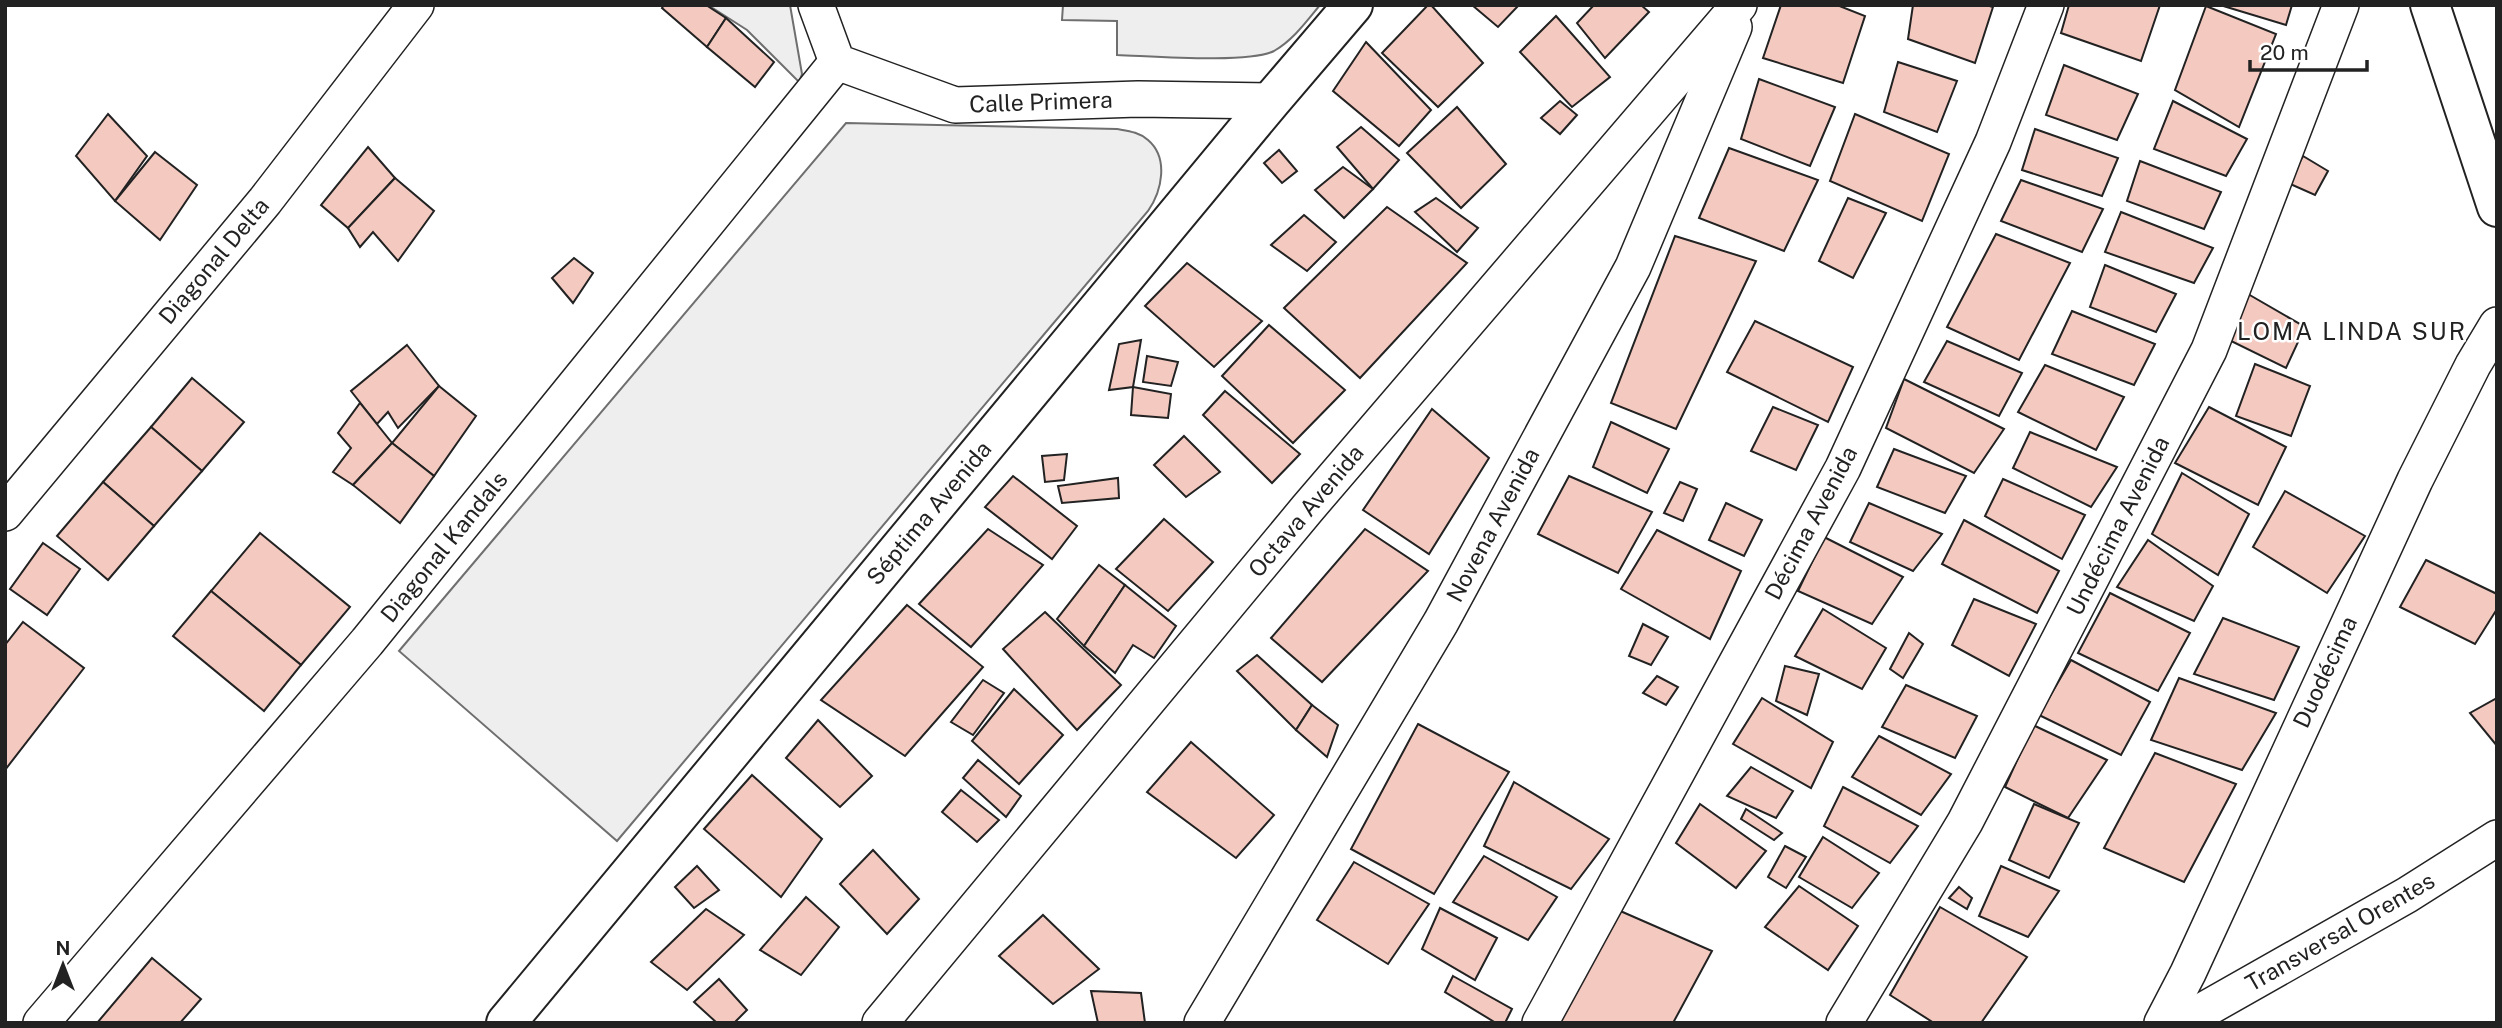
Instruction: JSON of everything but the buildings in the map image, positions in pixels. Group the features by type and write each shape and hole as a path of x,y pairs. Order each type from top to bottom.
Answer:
{"street":[{"name":"Diagonal Delta","path":"5,513 265,201 416,5"},
{"path":"816,5 837,62"},
{"name":"Séptima Avenida","path":"506,1023 1353,5"},
{"name":"Octava Avenida","path":"880,1023 1307,509 1741,5"},
{"name":"Novena Avenida","path":"1202,1023 1441,622 1633,267 1741,5"},
{"name":"Décima Avenida","path":"1540,1023 1843,468 1993,142 2046,5"},
{"name":"Undécima Avenida","path":"1844,1023 1965,822 2209,350 2341,5"},
{"path":"2430,5 2497,207"},
{"name":"Calle Primera","path":"837,62 955,105 1138,99 1271,101"},
{"name":"Diagonal Kandals","path":"41,1023 367,642 837,62"},
{"name":"Duodécima","path":"2162,1023 2188,973 2415,480 2473,365 2497,325"},
{"name":"Transversal Orentes","path":"2181,1023 2407,895 2497,838"}],"shaded area":[{"path":"708,5 790,5 802,74 799,82 747,30"},
{"path":"1063,5 1320,5 1293,36 1274,51 1243,57 1198,58 1117,55 1117,21 1062,20"},
{"path":"846,123 1125,130 1141,135 1155,147 1161,165 1160,184 1148,211 617,841 399,651"}],"district":[{"name":"LOMA LINDA SUR","path":"2352,332"}]}
